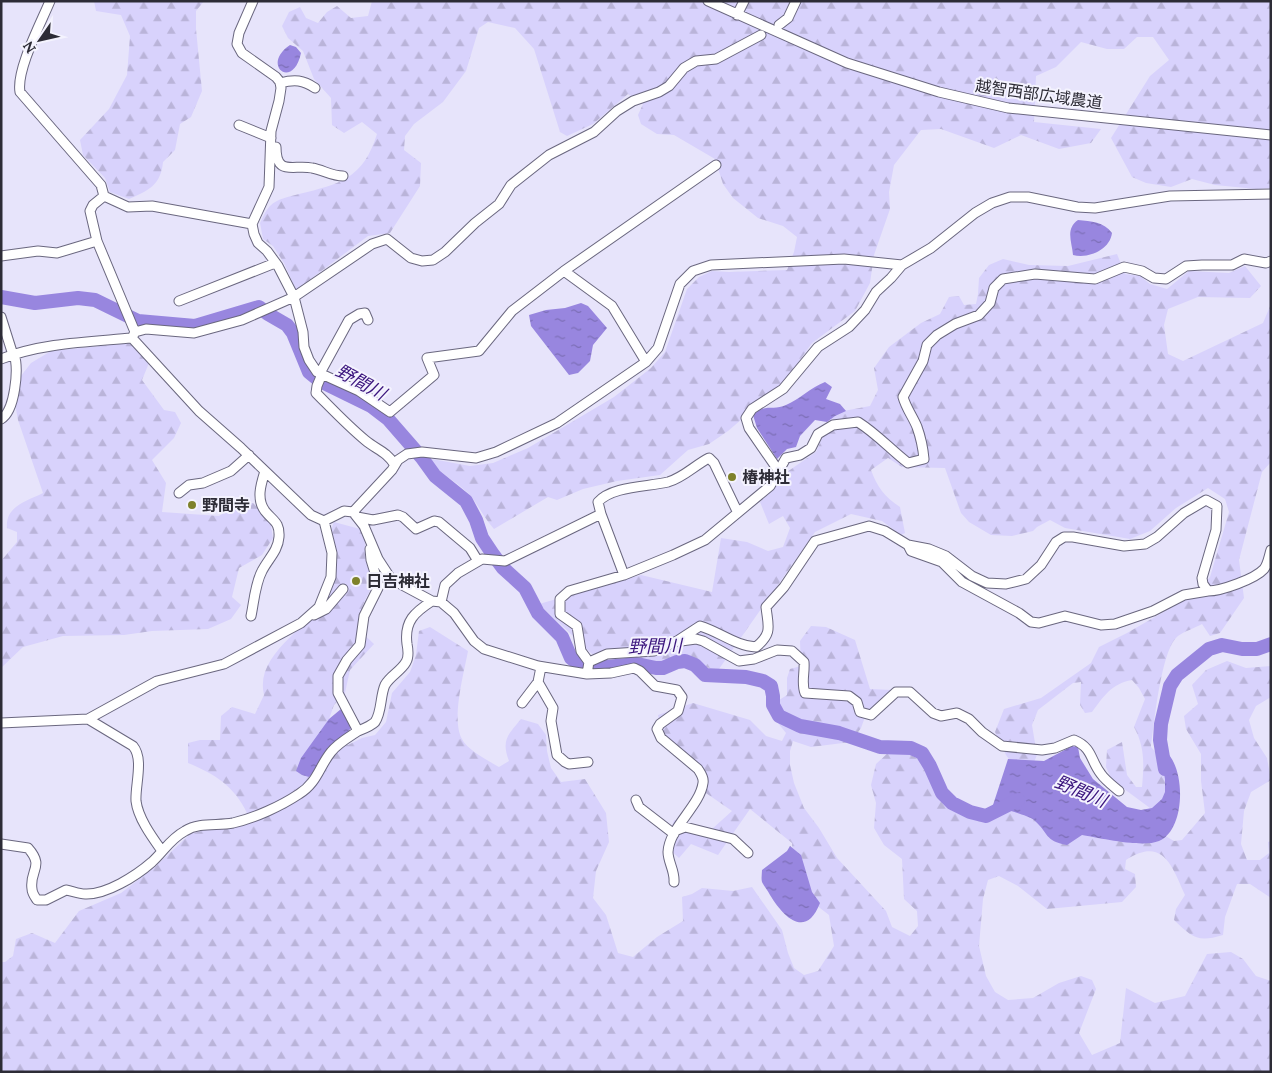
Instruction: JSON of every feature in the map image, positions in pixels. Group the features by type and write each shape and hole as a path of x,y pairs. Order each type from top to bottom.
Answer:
{"street":[{"path":"50,1 23,66 19,84 20,92 101,185 104,196"},
{"path":"253,1 239,33 237,44 242,53 276,77 280,83 279,101 271,131 269,186 252,224 258,243 267,251 294,297 309,360 321,373 359,391 390,412 434,375 426,358 479,351 512,311 564,271 716,164"},
{"name":"越智西部広域農道","path":"708,1 847,63 939,92 1008,108 1271,135"},
{"path":"737,15 744,1"},
{"path":"779,25 788,18 796,1"},
{"path":"1,359 14,354 48,347 133,335 146,329 194,333 242,320 294,297 372,244 387,239 411,258 422,261 433,260 445,252 475,222 499,204 511,185 549,155 594,132 617,111 633,101 669,86 684,68 696,60 716,59 761,35"},
{"path":"280,83 299,80 315,88"},
{"path":"239,126 271,140 277,148 276,157 278,161 288,169 307,167 336,176 343,176"},
{"path":"778,470 749,428 746,418 752,409 783,389 818,347 849,328 865,310 876,292 902,265 931,248 975,213 992,203 1010,197 1028,197 1095,208 1170,196 1271,194"},
{"path":"104,196 128,207 152,206 252,224"},
{"path":"104,196 93,205 90,211 97,241 133,335 199,411 311,515 324,521"},
{"path":"1,256 38,251 56,253 97,241"},
{"path":"355,515 398,460 407,454 422,452 476,458 496,452 556,422 646,362 658,348 680,284 693,271 711,265 844,259 902,265"},
{"path":"587,674 589,662 580,651 577,626 560,614 560,599 569,591 624,575 705,540 737,511 770,486 786,458 800,455 811,448 818,434 833,425 858,422 876,434 908,463 924,460 917,426 903,397 923,361 928,345 937,335 955,324 979,314 990,303 994,288 1004,279 1035,274 1095,279 1124,268 1142,271 1154,278 1166,279 1186,266 1232,265 1244,259 1266,263 1271,261"},
{"path":"179,301 275,263"},
{"path":"564,271 612,306 646,362"},
{"path":"368,320 365,314 359,314 349,320 321,373 316,394 367,441 388,456 394,465"},
{"path":"1,317 14,354 17,369 12,404 9,412 1,419"},
{"path":"179,493 189,485 203,484 222,476 240,465 249,456"},
{"path":"624,575 598,502 604,495 670,481 708,458 714,463 737,511"},
{"path":"251,616 262,571 277,546 279,536 276,522 265,512 260,503 260,487 265,471"},
{"path":"589,662 607,654 654,651 677,641 700,626 746,647 756,647 766,639 768,627 766,607 784,587 815,541 869,526 885,531 908,545 929,549 946,556 972,576 987,582 1006,584 1026,579 1041,565 1056,542 1064,538 1073,537 1124,546 1145,544 1157,537 1184,513 1206,500 1217,506 1218,515 1211,551 1202,578 1203,584 1208,591"},
{"path":"324,521 344,511 373,520 398,515 416,529 434,521 439,522 470,548 478,561"},
{"path":"1,844 28,848 35,856 37,864 32,879 32,891 37,900 46,900 66,890 83,894 95,894 128,879 152,862 170,841 187,829 205,825 232,823 255,817 299,794 314,781 331,751 358,731 374,723 386,684 406,662 408,652 406,636 410,621 419,610 437,601 445,585 458,573 482,559 505,561 601,514"},
{"path":"355,515 364,526 378,559 391,579 437,601 454,613 474,641 484,649 541,667 587,674 611,673 634,668 640,671 655,686 677,690 682,697 678,711 660,724 657,729 660,738 698,769 702,775 703,784 698,796 675,832 668,852 674,882"},
{"path":"1,723 88,719 157,681 224,664 301,623 319,607 331,577 332,553 324,521"},
{"path":"358,731 338,693 338,676 347,660 360,645 364,616 378,586 371,560 370,541"},
{"path":"908,545 911,551 942,562 962,582 1032,622 1039,623 1065,616 1101,624 1115,624 1153,611 1184,595 1218,591 1265,568 1271,550"},
{"path":"305,619 326,608 342,589"},
{"path":"677,641 696,639 703,641 740,661 754,659 777,650 792,651 804,662 805,674 802,686 805,693 849,696 857,702 860,712 871,715 896,692 910,692 933,713 941,716 958,713 969,719 982,732 1002,746 1042,750 1055,748 1074,740 1083,744 1101,774 1119,791"},
{"path":"522,703 538,682 541,667"},
{"path":"538,682 553,708 551,721 557,755 569,764 588,762"},
{"path":"88,719 133,746 137,751 138,782 136,800 138,810 162,851"},
{"path":"636,800 639,807 675,832"},
{"path":"675,832 685,827 733,839 748,853"}],"green space":[{"path":"94,1 204,1 196,11 202,91 191,117 180,124 175,150 163,162 160,176 156,182 148,190 129,199 110,192 105,178 83,155 80,140 109,109 127,75 130,36 121,15 96,11"},
{"path":"372,1 1271,1 1271,188 1256,189 1215,185 1192,179 1171,187 1146,183 1132,177 1111,138 1150,76 1169,60 1153,37 1137,37 1124,49 1107,49 1081,42 1056,67 1036,76 1034,122 1101,129 1091,143 1059,149 1021,135 994,148 941,129 921,130 894,165 889,192 890,209 874,255 870,283 855,311 812,343 782,385 728,431 709,444 688,450 660,475 617,481 583,489 557,500 548,497 494,529 471,496 431,463 432,459 470,466 493,463 528,448 614,397 651,368 665,352 687,289 699,277 712,271 787,270 797,237 783,226 758,218 733,198 723,184 715,159 674,135 657,134 641,124 638,115 643,104 628,94 593,124 567,136 560,132 534,49 515,28 488,22 479,28 466,71 443,102 414,124 405,136 404,150 421,163 420,186 390,233 368,236 296,290 284,263 273,246 263,239 260,223 263,216 273,203 280,199 327,187 348,177 365,161 377,134 362,122 344,133 332,125 331,98 314,79 303,51 288,38 282,26 289,12 300,7 306,18 318,23 327,12 337,6 351,18 368,16"},
{"path":"1117,254 1125,274 1140,276 1150,284 1167,289 1189,271 1229,273 1245,266 1261,286 1250,298 1198,297 1168,309 1164,325 1168,354 1183,361 1263,323 1271,304 1271,462 1262,472 1239,560 1244,598 1220,633 1210,636 1202,624 1178,636 1172,644 1159,688 1151,747 1168,766 1171,789 1154,811 1112,780 1106,767 1107,750 1122,742 1127,775 1136,787 1142,787 1143,756 1138,734 1134,727 1145,699 1132,680 1113,688 1104,696 1092,712 1085,713 1080,705 1081,682 1073,683 1038,710 1032,725 1037,755 1032,767 1013,765 995,732 1004,709 1041,698 1091,663 1099,647 1195,594 1210,577 1229,512 1225,499 1208,488 1176,508 1150,531 1130,539 1065,528 1050,520 1033,531 1012,536 991,535 969,522 961,513 945,468 902,467 888,458 871,470 882,491 900,507 905,533 901,535 882,521 851,514 815,532 719,669 592,654 539,604 641,575 712,592 721,538 747,542 768,551 783,547 790,528 783,516 769,524 760,502 771,492 784,474 816,452 833,413 870,406 878,390 874,368 889,347 921,323 940,314 949,297 959,296 964,305 976,304 979,278 989,265 1003,259 1029,265 1068,266"},
{"path":"131,343 149,363 142,380 164,410 175,412 181,423 174,438 152,460 166,483 162,512 219,516 241,503 253,503 270,520 273,538 262,555 239,568 232,597 241,605 231,619 208,629 152,631 124,635 63,636 23,647 1,668 1,561 17,542 17,532 7,528 7,521 13,509 18,505 43,493 18,420 13,393 21,376 31,363 51,351"},
{"path":"334,522 360,529 365,540 365,557 373,584 363,605 357,628 374,644 350,670 345,693 334,705 329,719 333,740 348,745 362,738 375,735 386,722 392,693 410,672 416,655 419,631 430,627 468,651 458,709 459,731 462,739 473,751 499,767 509,761 506,748 507,738 521,719 538,724 546,735 551,768 561,782 585,779 606,813 609,842 596,871 593,898 606,915 618,953 633,957 657,937 683,921 682,897 702,888 733,891 752,887 782,930 794,968 804,975 818,971 834,946 829,915 807,898 793,861 792,843 750,809 718,855 691,844 679,858 666,846 674,820 712,829 732,811 703,791 688,754 662,737 658,715 693,703 750,720 766,736 782,741 786,733 773,717 776,702 787,695 787,678 790,669 801,666 800,641 811,626 826,627 855,640 870,689 892,690 865,717 861,728 851,742 811,747 793,741 790,751 790,765 794,783 804,808 819,828 837,858 886,911 892,927 910,936 918,926 917,911 904,899 902,859 884,845 874,828 876,803 871,785 876,764 890,751 902,752 918,759 929,771 944,798 985,811 1003,801 1162,834 1174,841 1182,840 1205,813 1201,781 1201,754 1186,729 1184,716 1198,704 1192,685 1206,670 1227,661 1246,668 1271,666 1271,697 1256,706 1249,720 1254,738 1267,758 1271,780 1251,792 1244,811 1241,844 1247,860 1260,860 1269,853 1268,842 1271,841 1271,898 1250,884 1237,884 1225,917 1223,935 1207,938 1196,937 1174,920 1176,909 1185,895 1176,874 1164,858 1158,853 1149,851 1139,853 1126,860 1125,869 1135,874 1136,887 1122,902 1047,909 1018,886 999,876 988,880 983,899 979,946 986,976 995,992 1008,1000 1033,998 1059,983 1081,976 1092,980 1096,989 1079,1033 1092,1055 1120,1043 1126,988 1155,1003 1185,996 1207,954 1231,952 1243,959 1256,976 1271,981 1271,1072 1,1072 1,962 5,962 13,956 16,939 32,933 55,943 79,911 121,893 155,867 190,834 232,827 247,813 236,795 223,782 188,763 188,743 200,740 220,740 221,716 232,707 255,714 264,695 263,680 267,666 275,653 320,607 331,590 336,566 332,532"}],"water":[{"path":"290,45 296,47 301,53 292,71 281,71 278,66 278,60"},
{"path":"1078,220 1097,223 1109,229 1112,233 1107,244 1097,252 1085,256 1073,255 1070,232"},
{"path":"581,303 588,306 607,328 593,345 590,361 578,373 569,375 531,326 529,315"},
{"path":"825,382 832,387 826,399 840,404 846,411 827,422 815,420 800,436 796,447 787,449 777,459 757,428 753,415 762,409 782,407"},
{"path":"341,709 351,728 309,777 302,775 296,771 301,758 329,719"},
{"path":"1072,746 1078,747 1080,758 1093,779 1127,807 1141,810 1152,808 1162,799 1165,792 1165,779 1160,752 1165,751 1172,759 1177,770 1180,798 1174,825 1168,835 1159,841 1142,843 1121,842 1082,835 1067,845 1050,839 1031,818 993,805 1008,759 1044,761"},
{"path":"790,846 801,855 812,892 820,903 814,914 808,920 802,922 795,921 782,911 762,881 762,870 787,851"}],"waterway":[{"name":"野間川","path":"1,297 35,303 78,298 95,300 138,321 195,326 259,307 287,325 293,333 309,372 320,381 371,406 388,419 435,476 466,501 476,520 482,538 492,553 503,568 525,588 538,613 562,637 571,658 580,665 596,668 637,664 663,668 685,661 695,665 705,675 746,677 763,681 771,686 773,705 779,716 800,726 839,733 880,747 911,748 922,753 942,793 952,803 970,812 986,816 1018,800"},
{"name":"野間川","path":"1165,769 1160,740 1161,724 1170,686 1177,675 1209,649 1222,645 1242,649 1257,649 1271,644"}],"place":[{"name":"椿神社","path":"732,477"},
{"name":"野間寺","path":"192,505"},
{"name":"日吉神社","path":"356,581"}]}
